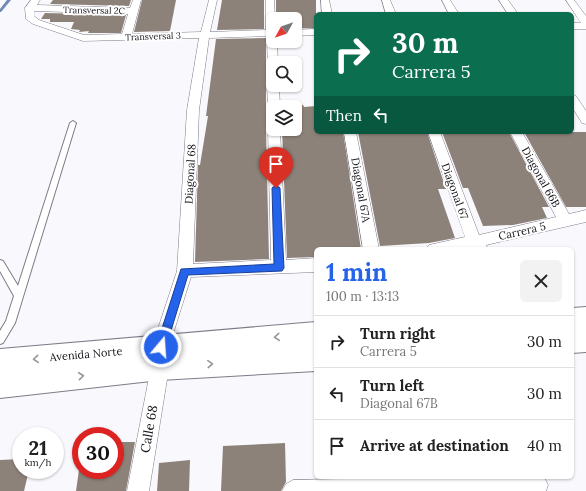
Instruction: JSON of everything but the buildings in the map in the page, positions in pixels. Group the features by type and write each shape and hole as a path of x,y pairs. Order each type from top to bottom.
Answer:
{"main road":[{"path":"574,319 586,318"},
{"name":"Avenida Norte","path":"1,381 314,334"},
{"path":"574,341 586,340"},
{"name":"Avenida Norte","path":"160,357 314,358"}],"street":[{"path":"30,8 36,0"},
{"path":"126,36 137,0"},
{"name":"Diagonal 68","path":"160,357 185,272 193,110 205,34 213,0"},
{"path":"270,0 271,12"},
{"path":"325,0 327,12"},
{"path":"386,0 390,12"},
{"path":"446,0 453,12"},
{"path":"503,0 512,12"},
{"path":"570,0 586,22"},
{"name":"Transversal 2C","path":"30,8 134,11"},
{"name":"Transversal 3","path":"30,8 29,17 36,22 84,38 266,33"},
{"path":"574,26 586,26"},
{"path":"302,33 314,32"},
{"path":"574,100 582,109 586,120"},
{"name":"Diagonal 67A","path":"350,134 371,247"},
{"name":"Diagonal 67","path":"435,134 475,247"},
{"name":"Diagonal 66B","path":"517,134 565,221"},
{"path":"274,136 279,268"},
{"name":"Carrera 5","path":"475,247 586,216"},
{"path":"185,272 314,265"},
{"path":"574,328 586,335"},
{"name":"Calle 68","path":"138,491 160,357"},
{"path":"294,491 537,484"}],"lane":[{"path":"0,340 10,323 73,123"},
{"path":"0,263 19,296"}],"waterway":[{"path":"0,11 9,0"}],"route":[{"path":"161,347 185,272 279,268 276,188"}]}
